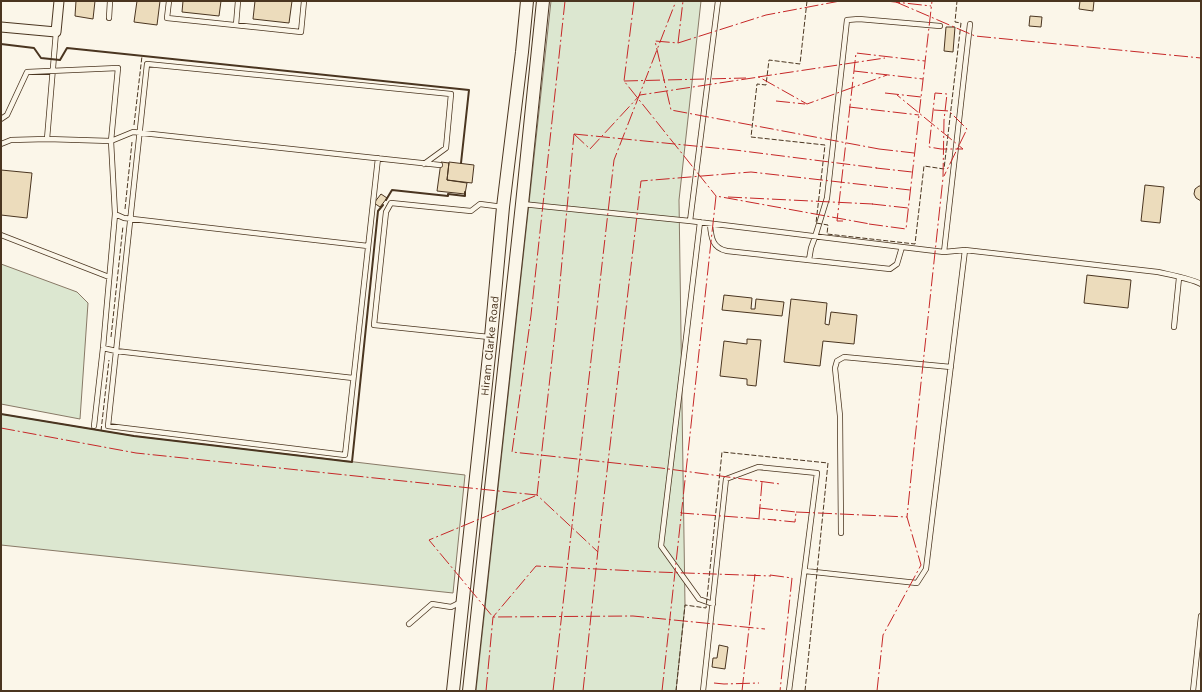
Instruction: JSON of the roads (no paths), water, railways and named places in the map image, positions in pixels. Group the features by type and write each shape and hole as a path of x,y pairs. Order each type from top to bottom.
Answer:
{"main road":[{"name":"Hiram Clarke Road","path":"453,691 491,337 503,207 527,1"},
{"name":"Hiram Clarke Road","path":"470,691 542,1"},
{"path":"522,52 537,53"},
{"path":"503,207 522,204"},
{"path":"491,337 508,337"},
{"path":"477,468 493,470"},
{"path":"463,602 479,604"}],"street":[{"path":"1,27 56,32 59,1"}],"lane":[{"path":"109,18 110,1"},
{"path":"169,1 167,18 301,32 304,1"},
{"path":"236,25 238,1"},
{"path":"690,221 718,1"},
{"path":"809,260 811,248 827,198 847,20 859,19 940,26"},
{"path":"944,252 970,24"},
{"path":"47,139 56,32"},
{"path":"378,158 345,455 108,426 147,64 451,94 446,148 424,164"},
{"path":"1,119 7,115 27,72 118,68 110,141 114,214 103,348 94,426"},
{"path":"1,144 11,140 47,139 110,141 133,132 139,132 440,165"},
{"path":"491,337 374,325 386,212 391,203 471,211 480,204 503,207"},
{"path":"522,204 700,222 944,252 965,250 1158,272 1179,278 1194,280 1201,284"},
{"path":"114,214 124,218 368,246"},
{"path":"700,222 661,546 699,599 713,604"},
{"path":"710,224 711,233 715,244 721,249 809,260 890,269 897,264 902,247"},
{"path":"1,235 109,277"},
{"path":"805,571 917,583 926,569 965,250"},
{"path":"1174,327 1179,278"},
{"path":"103,348 116,351 354,378"},
{"path":"841,533 840,416 835,368 837,361 844,357 951,367"},
{"path":"703,691 726,479 758,467 817,473 789,691"},
{"path":"409,624 432,604 451,607 463,602"},
{"path":"1193,691 1201,616"}]}
